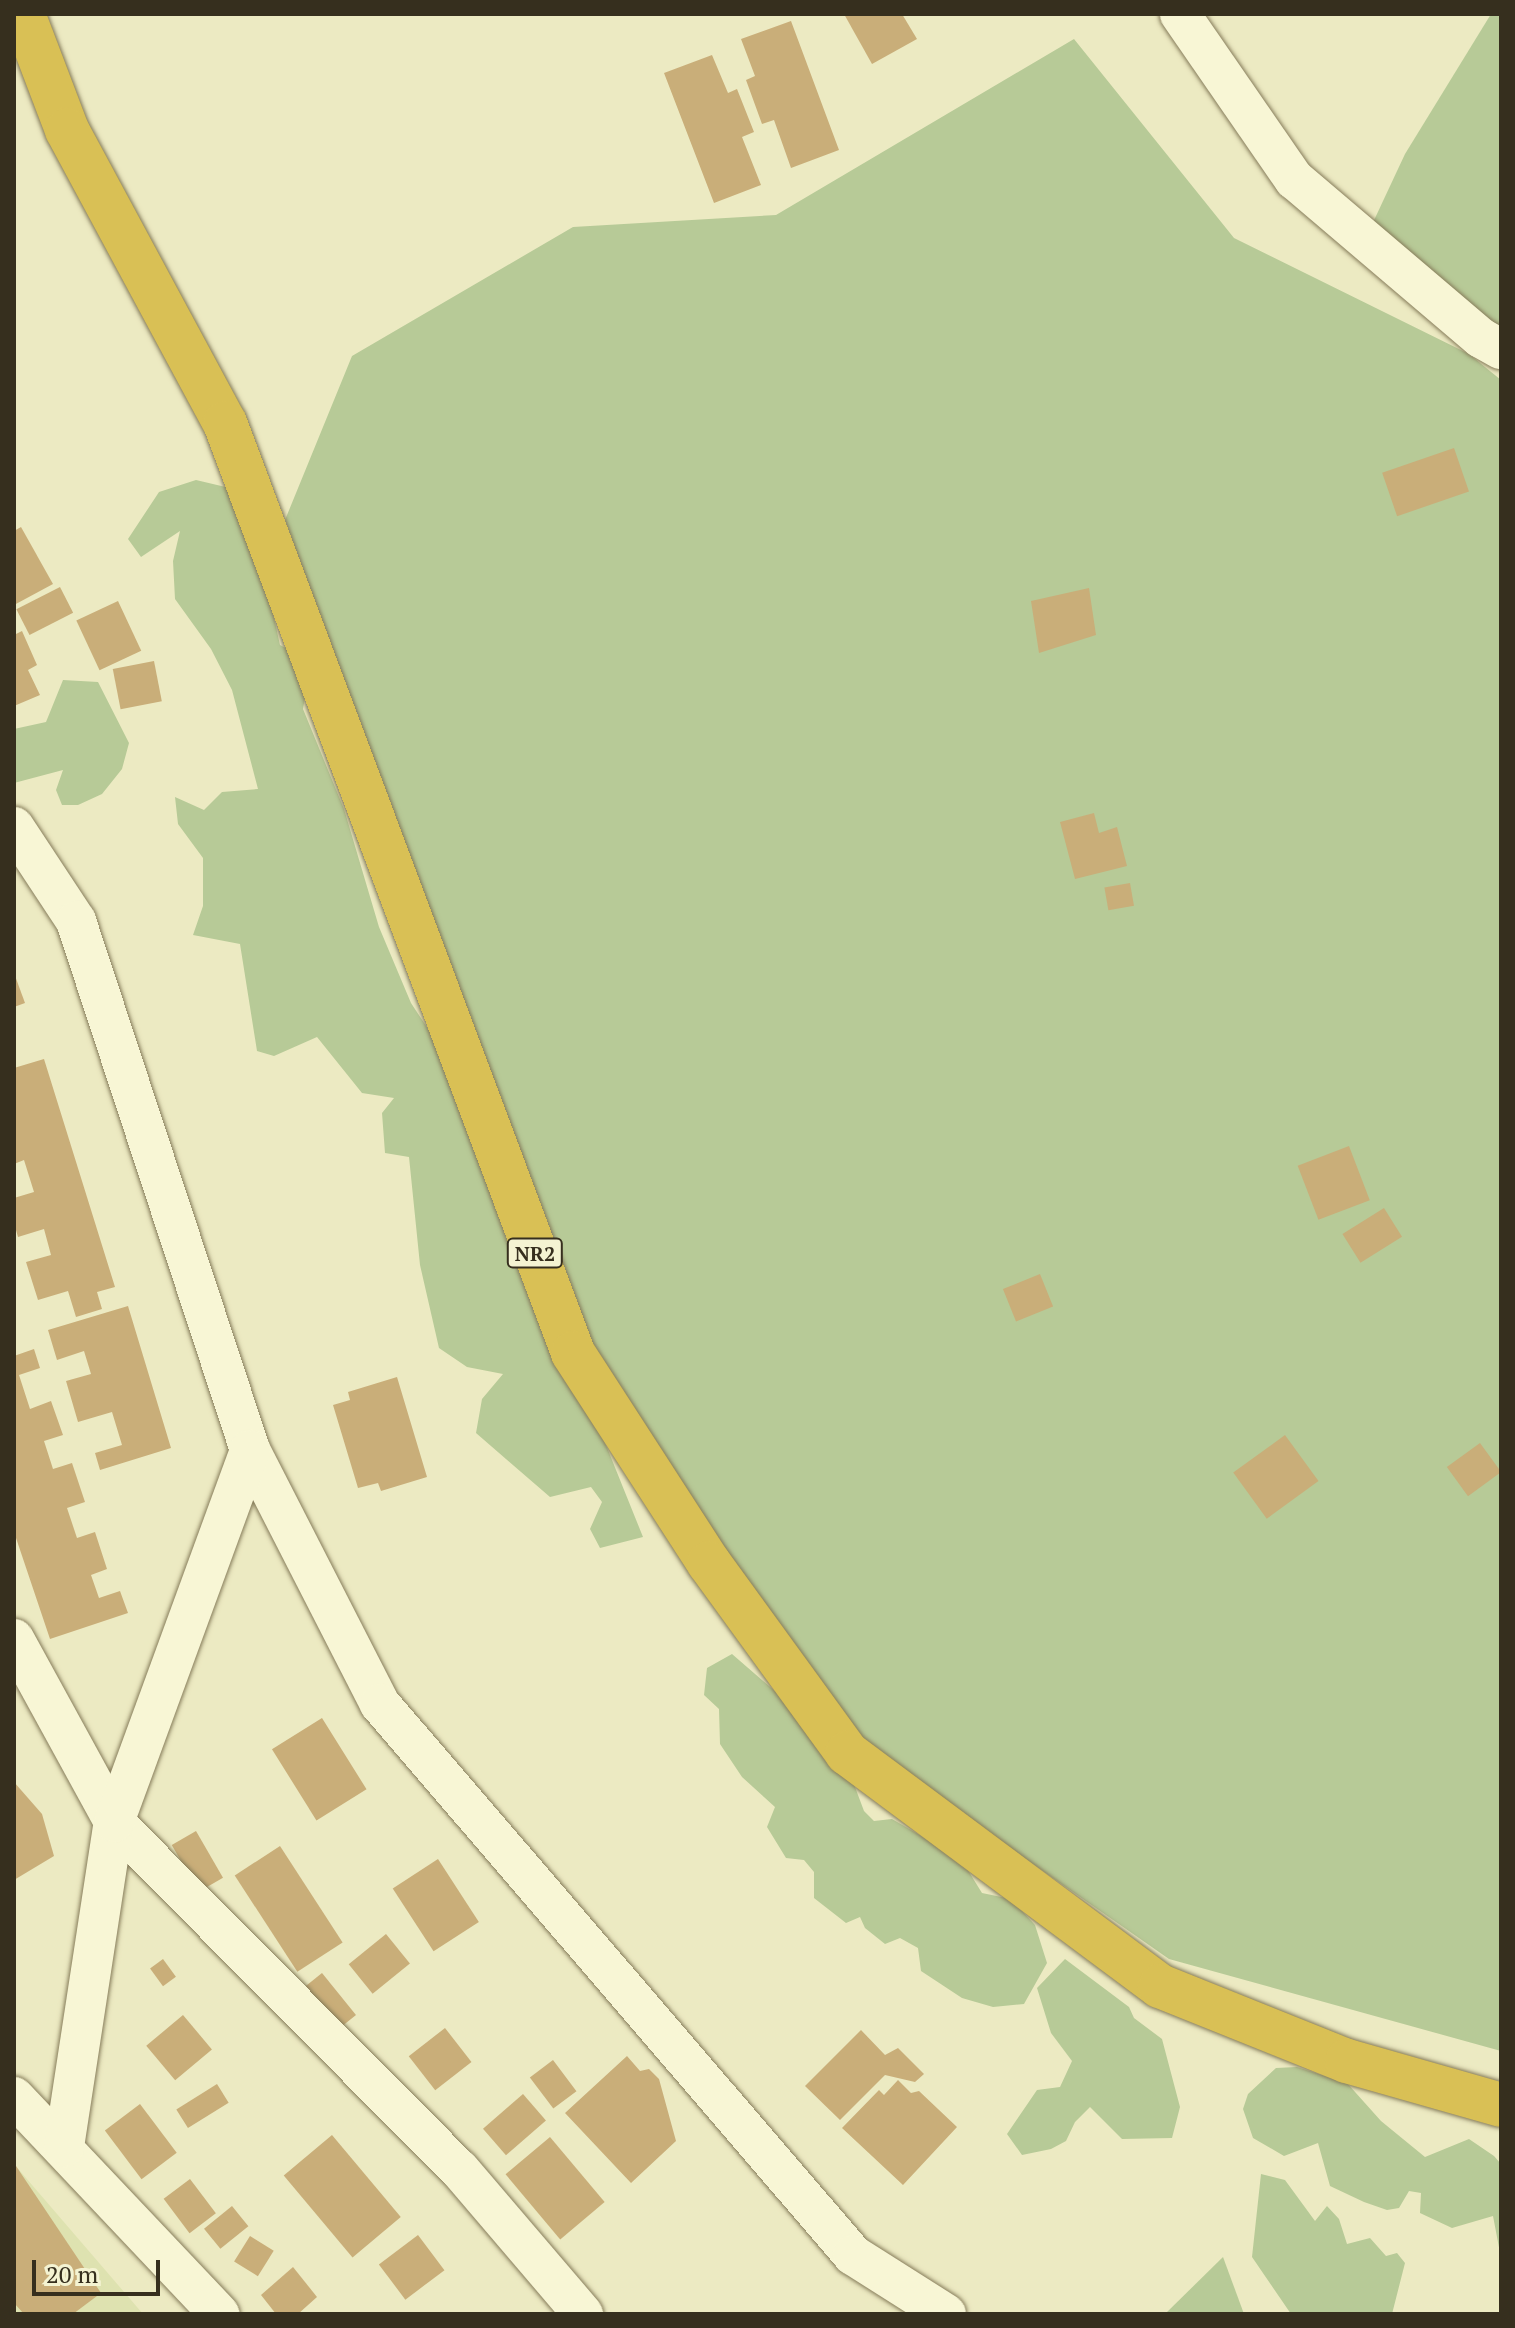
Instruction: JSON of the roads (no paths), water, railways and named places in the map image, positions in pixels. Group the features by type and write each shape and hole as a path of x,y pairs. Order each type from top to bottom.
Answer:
{"highway":[{"name":"NR2","path":"23,14 67,130 225,423 573,1353 718,1575 847,1753 1160,1986 1347,2061 1501,2105"}],"street":[{"path":"1180,14 1294,179 1481,338 1501,349"},
{"path":"14,827 76,921 250,1450 380,1704 853,2255 946,2314"},
{"path":"64,2147 114,1822 250,1450"},
{"path":"14,1639 114,1822 459,2169 583,2314"},
{"path":"14,2097 219,2314"}]}
